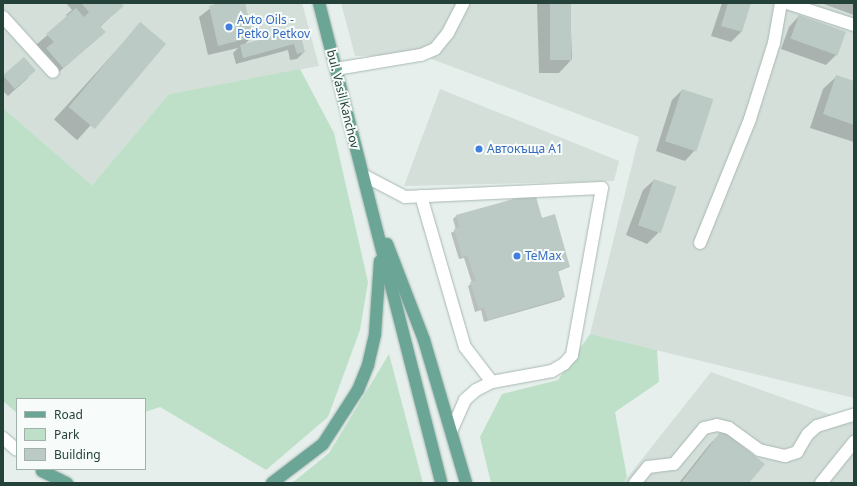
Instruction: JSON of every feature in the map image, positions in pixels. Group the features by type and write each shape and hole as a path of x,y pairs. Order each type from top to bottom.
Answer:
{"main road":[{"name":"bul. Vasil Kanchov","path":"319,3 368,194"},
{"path":"368,194 441,483"},
{"path":"368,194 424,340 466,483"},
{"path":"272,483 324,444 358,390 368,365 375,334 379,302 381,246"},
{"path":"40,470 67,483"}],"street":[{"path":"336,69 421,55 435,49 448,33 463,3"},
{"path":"700,243 750,120 774,43 781,3"},
{"path":"787,3 854,25"},
{"path":"3,17 53,72"},
{"path":"363,175 405,196 602,188 572,356 552,371 492,382 476,390 465,400 451,432"},
{"path":"421,196 465,347 492,382"},
{"path":"635,483 648,467 674,464 704,428 717,425 729,428 759,450 785,456 797,452 808,434 817,426 854,416"},
{"path":"3,438 16,449"},
{"path":"821,483 854,442"},
{"path":"40,470 56,483"}],"shaded area":[{"path":"3,3 302,3 319,66 169,94 92,185 3,108"},
{"path":"341,3 854,3 854,398 590,334 639,137 421,55 355,56"},
{"path":"440,89 619,161 614,181 404,186"},
{"path":"711,372 854,423 854,483 623,483"}],"green space":[{"path":"300,69 334,133 368,282 360,330 328,417 266,470 160,407 146,412 146,398 16,398 16,412 3,401 3,108 92,185 169,94"},
{"path":"590,334 657,350 659,382 615,412 627,477 623,483 491,483 480,437 502,394 558,380"},
{"path":"389,354 423,483 292,483 329,453"}],"building":[{"path":"81,3 121,3 124,6 100,26 106,32 63,68 46,48 54,42 46,34 76,8 84,17 89,12"},
{"path":"221,3 245,3 253,37 218,46 209,6"},
{"path":"550,3 571,3 571,60 550,60"},
{"path":"728,3 751,3 742,32 721,26"},
{"path":"799,15 846,32 837,56 790,38"},
{"path":"140,22 166,44 95,129 69,107"},
{"path":"299,29 305,52 297,54 294,44 243,58 240,45"},
{"path":"24,57 36,71 15,89 3,75"},
{"path":"836,75 854,81 854,125 823,114"},
{"path":"682,89 713,99 696,152 665,141"},
{"path":"654,179 677,187 661,233 638,225"},
{"name":"TeMax","path":"535,193 542,218 555,214 570,267 558,270 565,297 488,320 484,308 479,309 470,282 476,281 467,255 462,257 454,229 459,227 456,215"},
{"path":"722,430 765,464 749,483 681,483"}],"place":[{"name":"Avto Oils - Petko Petkov","path":"229,27"},
{"name":"Автокъща А1","path":"479,149"},
{"name":"TeMax","path":"517,256"}]}
